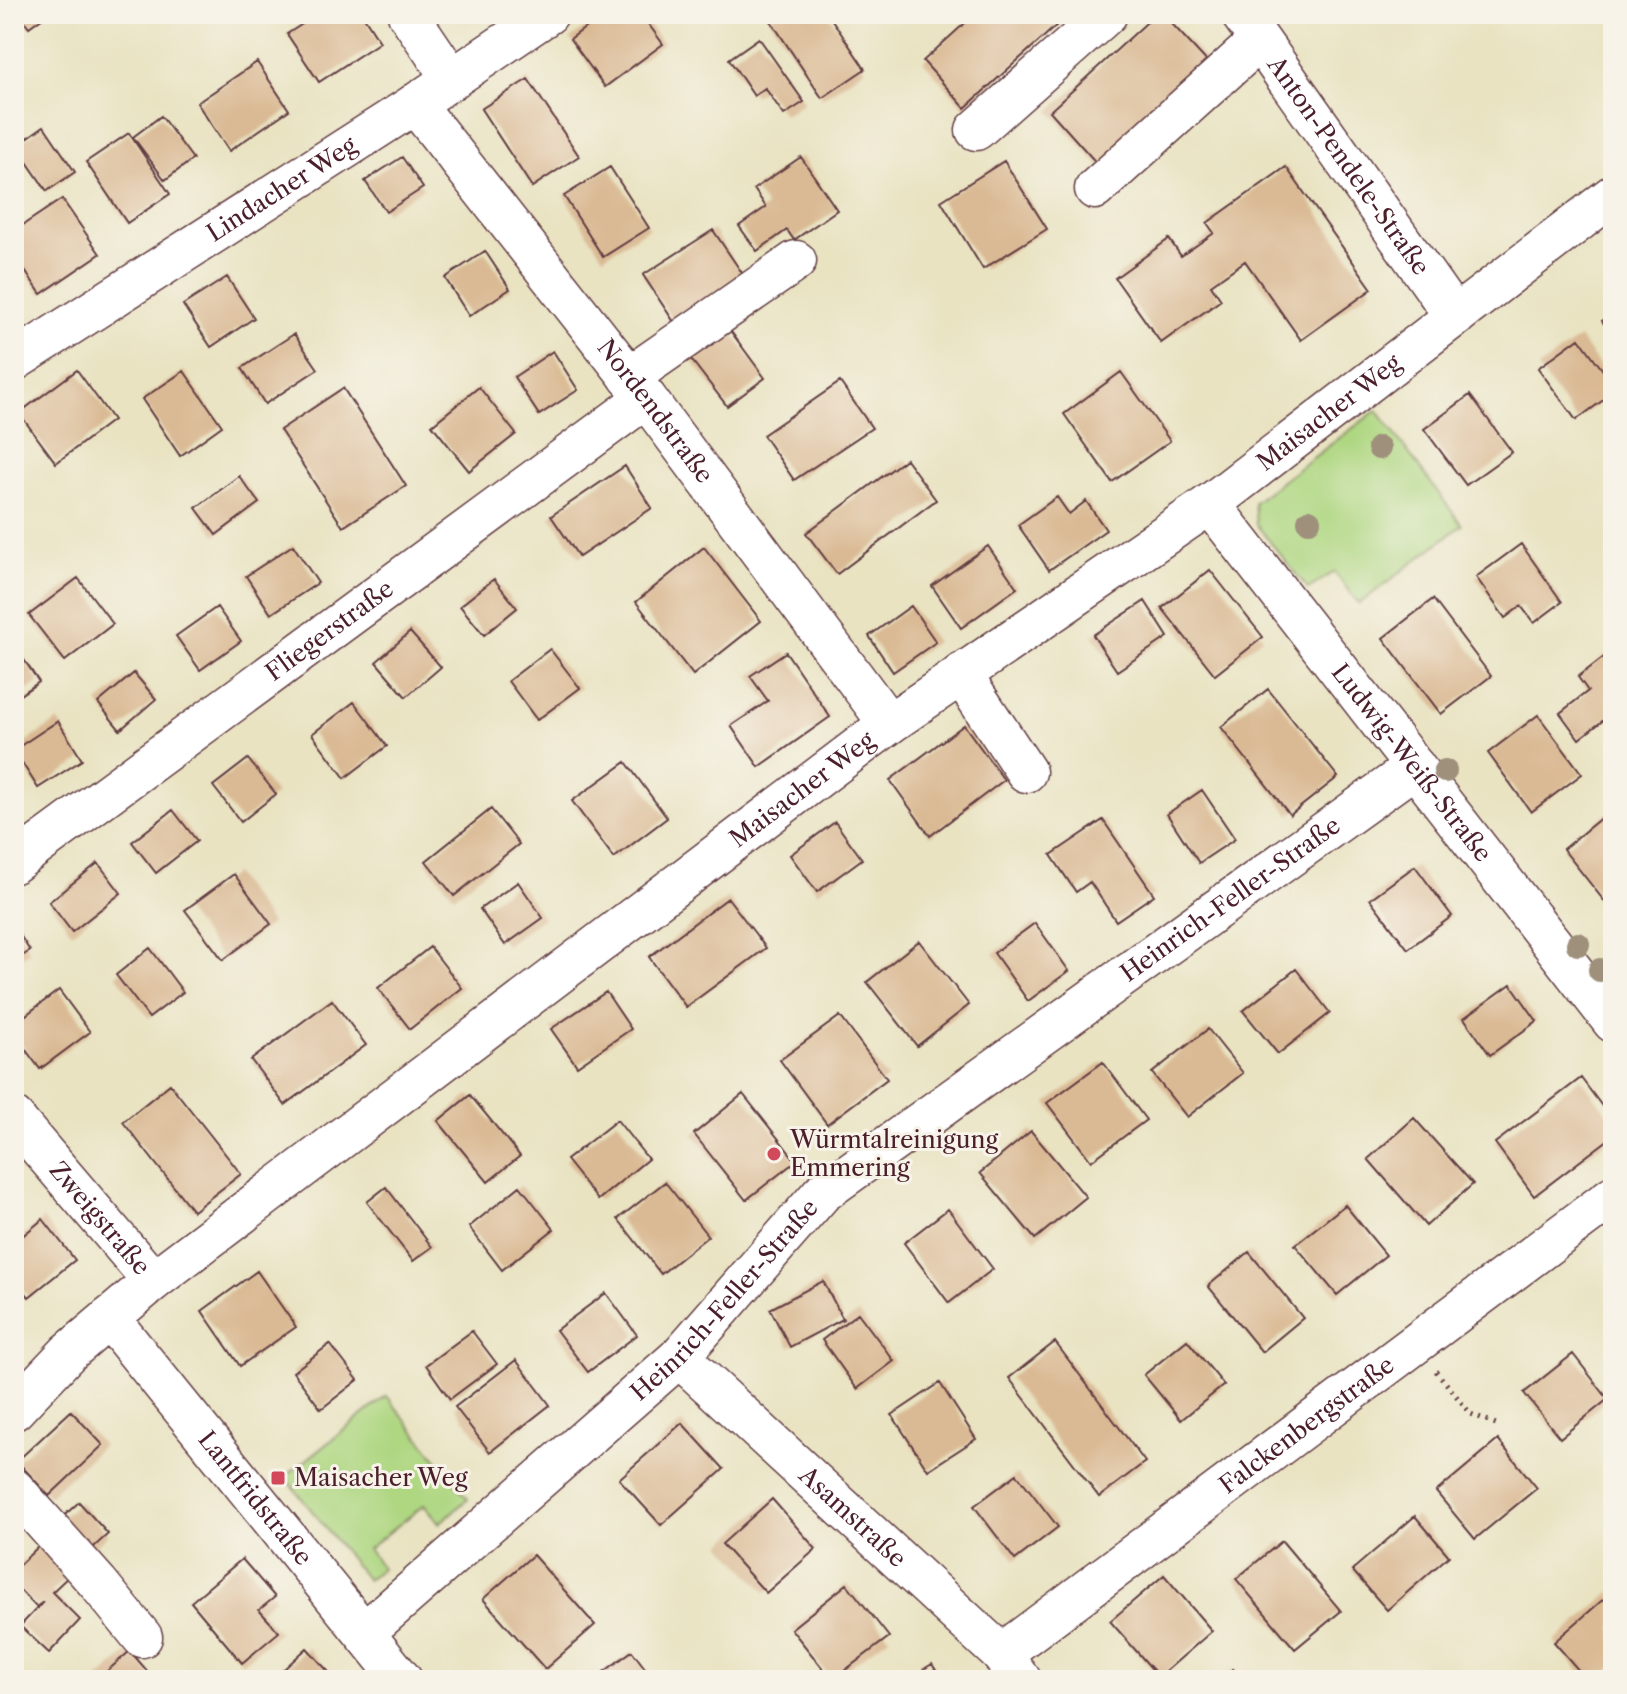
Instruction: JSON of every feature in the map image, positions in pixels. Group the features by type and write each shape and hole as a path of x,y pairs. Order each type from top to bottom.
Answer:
{"street":[{"path":"408,14 452,79"},
{"name":"Lindacher Weg","path":"14,361 415,104 548,14"},
{"path":"976,130 1107,14"},
{"path":"1095,189 1250,27"},
{"name":"Anton-Pendele-Straße","path":"1250,27 1455,317"},
{"name":"Nordendstraße","path":"415,104 638,388 889,724"},
{"name":"Maisacher Weg","path":"14,1410 68,1353 153,1281 889,724 1210,504 1613,195"},
{"name":"Fliegerstraße","path":"14,863 638,388 796,261"},
{"name":"Ludwig-Weiß-Straße","path":"1210,504 1613,1022"},
{"path":"961,674 1026,772"},
{"name":"Heinrich-Feller-Straße","path":"365,1632 679,1357 822,1193 1415,767"},
{"name":"Zweigstraße","path":"14,1118 153,1281"},
{"name":"Falckenbergstraße","path":"1011,1667 1416,1344 1613,1196"},
{"name":"Lantfridstraße","path":"109,1318 402,1680"},
{"name":"Asamstraße","path":"679,1357 1011,1667"},
{"path":"14,1489 142,1637"}],"path":[{"path":"1416,1344 1471,1414 1496,1424"}],"green space":[{"path":"1377,410 1462,525 1359,604 1334,572 1308,589 1256,524 1254,502"},
{"path":"387,1396 468,1499 439,1523 424,1505 368,1549 382,1568 367,1580 285,1477"}],"building":[{"path":"19,14 47,14 29,27"},
{"path":"318,14 362,14 380,42 319,82 287,34"},
{"path":"604,14 641,14 663,44 605,87 570,39"},
{"path":"775,14 828,14 865,69 822,98 769,18"},
{"path":"975,14 1069,14 965,108 923,61"},
{"path":"1156,14 1163,14 1211,66 1100,167 1050,111"},
{"path":"759,38 804,102 784,115 765,88 754,96 729,59"},
{"path":"257,62 289,110 229,151 197,103"},
{"path":"528,79 579,156 532,187 481,109"},
{"path":"161,116 193,159 165,180 133,137"},
{"path":"44,126 75,172 47,191 16,146"},
{"path":"129,133 170,194 127,223 86,162"},
{"path":"402,157 423,188 386,212 365,181"},
{"path":"801,157 837,210 794,240 787,230 757,251 739,226 766,207 754,189"},
{"path":"1004,161 1047,229 983,269 941,201"},
{"path":"610,167 649,228 603,257 564,196"},
{"path":"1286,167 1372,289 1301,340 1245,261 1211,285 1221,300 1161,343 1115,278 1169,239 1181,256 1214,233 1207,223"},
{"path":"62,199 100,254 41,294 14,255 14,231"},
{"path":"713,230 744,276 674,322 643,275"},
{"path":"485,251 510,289 469,316 445,278"},
{"path":"227,277 254,318 211,347 183,305"},
{"path":"1613,313 1613,336 1602,321"},
{"path":"729,329 765,378 727,406 690,358"},
{"path":"294,334 318,369 265,404 242,368"},
{"path":"1579,338 1613,384 1613,393 1576,420 1538,368"},
{"path":"553,351 578,390 539,415 514,377"},
{"path":"77,370 113,420 56,463 19,413"},
{"path":"184,371 222,426 180,456 142,399"},
{"path":"1121,372 1170,441 1112,482 1064,414"},
{"path":"840,382 872,428 794,480 763,435"},
{"path":"479,387 516,434 469,471 432,425"},
{"path":"343,388 406,486 343,527 280,430"},
{"path":"1470,395 1512,452 1466,485 1424,429"},
{"path":"906,459 936,500 837,574 806,533"},
{"path":"625,466 652,508 579,557 551,516"},
{"path":"239,476 259,503 216,535 196,508"},
{"path":"1057,497 1069,514 1086,501 1106,530 1049,570 1018,525"},
{"path":"1521,544 1562,602 1534,623 1521,606 1505,618 1476,577"},
{"path":"293,545 318,583 271,614 246,576"},
{"path":"988,546 1017,588 961,628 932,586"},
{"path":"704,547 761,621 693,675 636,602"},
{"path":"1210,570 1263,637 1215,675 1162,608"},
{"path":"78,578 113,624 65,661 29,615"},
{"path":"494,579 517,608 484,635 460,606"},
{"path":"1433,599 1491,676 1441,714 1383,638"},
{"path":"1145,601 1168,637 1117,671 1093,635"},
{"path":"911,606 936,642 893,672 869,636"},
{"path":"217,607 241,641 200,670 176,636"},
{"path":"410,632 441,667 406,697 376,662"},
{"path":"14,645 39,682 14,699"},
{"path":"550,649 580,688 537,720 508,681"},
{"path":"1613,650 1613,721 1609,716 1579,739 1560,713 1588,691 1578,677"},
{"path":"786,652 830,717 759,767 731,726 768,701 750,676"},
{"path":"134,673 156,699 120,730 98,703"},
{"path":"1268,689 1338,777 1290,815 1221,727"},
{"path":"354,702 387,746 345,778 312,734"},
{"path":"1538,715 1582,774 1531,812 1488,753"},
{"path":"58,721 82,760 38,788 14,750"},
{"path":"964,725 1004,780 930,836 890,780"},
{"path":"248,759 276,794 241,822 213,786"},
{"path":"626,762 667,818 614,858 572,801"},
{"path":"1202,790 1235,839 1199,863 1167,814"},
{"path":"491,809 519,844 454,896 426,861"},
{"path":"173,810 197,841 156,873 132,842"},
{"path":"1607,813 1613,821 1613,896 1605,902 1563,849"},
{"path":"1103,820 1154,895 1116,921 1090,882 1076,892 1051,855"},
{"path":"835,822 862,859 817,892 790,855"},
{"path":"98,863 121,893 72,932 49,902"},
{"path":"1415,866 1452,916 1408,949 1370,899"},
{"path":"234,874 271,924 223,960 185,910"},
{"path":"518,882 543,918 505,945 480,909"},
{"path":"728,898 766,948 686,1007 649,957"},
{"path":"1035,923 1069,971 1028,1001 994,953"},
{"path":"14,926 30,951 14,961"},
{"path":"919,941 969,1005 917,1046 867,982"},
{"path":"430,947 462,988 410,1029 378,988"},
{"path":"150,948 183,992 149,1018 116,975"},
{"path":"1296,969 1330,1013 1278,1054 1243,1011"},
{"path":"1511,984 1537,1021 1490,1055 1464,1018"},
{"path":"59,990 90,1032 40,1069 14,1034 14,1024"},
{"path":"606,992 631,1029 577,1066 551,1029"},
{"path":"332,1000 366,1045 285,1105 251,1060"},
{"path":"840,1016 887,1079 827,1124 780,1060"},
{"path":"1208,1029 1243,1073 1187,1117 1152,1073"},
{"path":"1103,1062 1146,1120 1091,1161 1047,1103"},
{"path":"1581,1078 1613,1121 1613,1136 1534,1196 1495,1143"},
{"path":"170,1084 241,1174 193,1211 123,1122"},
{"path":"743,1094 796,1161 746,1200 694,1134"},
{"path":"470,1095 520,1156 488,1182 438,1121"},
{"path":"1414,1118 1473,1184 1426,1226 1368,1159"},
{"path":"617,1120 648,1159 598,1200 566,1160"},
{"path":"1031,1131 1086,1197 1035,1239 980,1173"},
{"path":"665,1182 708,1236 661,1274 618,1219"},
{"path":"520,1186 554,1229 502,1270 469,1227"},
{"path":"386,1187 432,1247 413,1261 367,1202"},
{"path":"1345,1205 1386,1255 1337,1295 1295,1245"},
{"path":"948,1209 993,1269 949,1303 904,1243"},
{"path":"43,1219 75,1260 29,1297 14,1279 14,1243"},
{"path":"1249,1252 1303,1318 1262,1352 1208,1286"},
{"path":"257,1271 296,1327 240,1366 202,1311"},
{"path":"823,1281 843,1319 790,1347 770,1309"},
{"path":"606,1293 637,1335 588,1372 556,1330"},
{"path":"858,1313 894,1361 857,1389 822,1340"},
{"path":"472,1331 497,1364 450,1399 426,1365"},
{"path":"1187,1340 1224,1385 1181,1420 1144,1375"},
{"path":"1055,1342 1145,1462 1099,1497 1009,1378"},
{"path":"330,1344 358,1380 321,1409 293,1372"},
{"path":"1573,1354 1608,1399 1560,1438 1524,1393"},
{"path":"516,1360 550,1405 490,1452 455,1407"},
{"path":"940,1383 976,1439 928,1470 892,1415"},
{"path":"71,1411 103,1445 49,1496 17,1461"},
{"path":"682,1423 724,1469 661,1525 619,1479"},
{"path":"1498,1440 1537,1488 1475,1539 1436,1492"},
{"path":"1017,1474 1058,1527 1015,1560 974,1506"},
{"path":"772,1499 816,1549 766,1593 722,1544"},
{"path":"79,1502 108,1534 84,1556 56,1523"},
{"path":"1415,1516 1449,1556 1387,1610 1352,1570"},
{"path":"1282,1541 1341,1611 1295,1649 1236,1579"},
{"path":"42,1543 71,1574 52,1592 80,1620 49,1653 20,1626 43,1602 36,1607 14,1584 14,1570"},
{"path":"533,1555 595,1625 545,1669 483,1599"},
{"path":"242,1559 275,1597 259,1610 279,1632 242,1663 191,1602"},
{"path":"1164,1575 1212,1631 1159,1677 1110,1621"},
{"path":"847,1584 889,1637 832,1680 791,1629"},
{"path":"1613,1591 1613,1667 1598,1680 1587,1680 1554,1642"},
{"path":"307,1648 336,1680 272,1680"},
{"path":"130,1651 155,1680 97,1680"},
{"path":"632,1651 654,1680 593,1680"},
{"path":"932,1664 942,1680 906,1680"},
{"path":"1233,1669 1242,1680 1220,1680"}],"place":[{"name":"Würmtalreinigung Emmering","path":"774,1154"},
{"name":"Maisacher Weg","path":"278,1478"}]}
